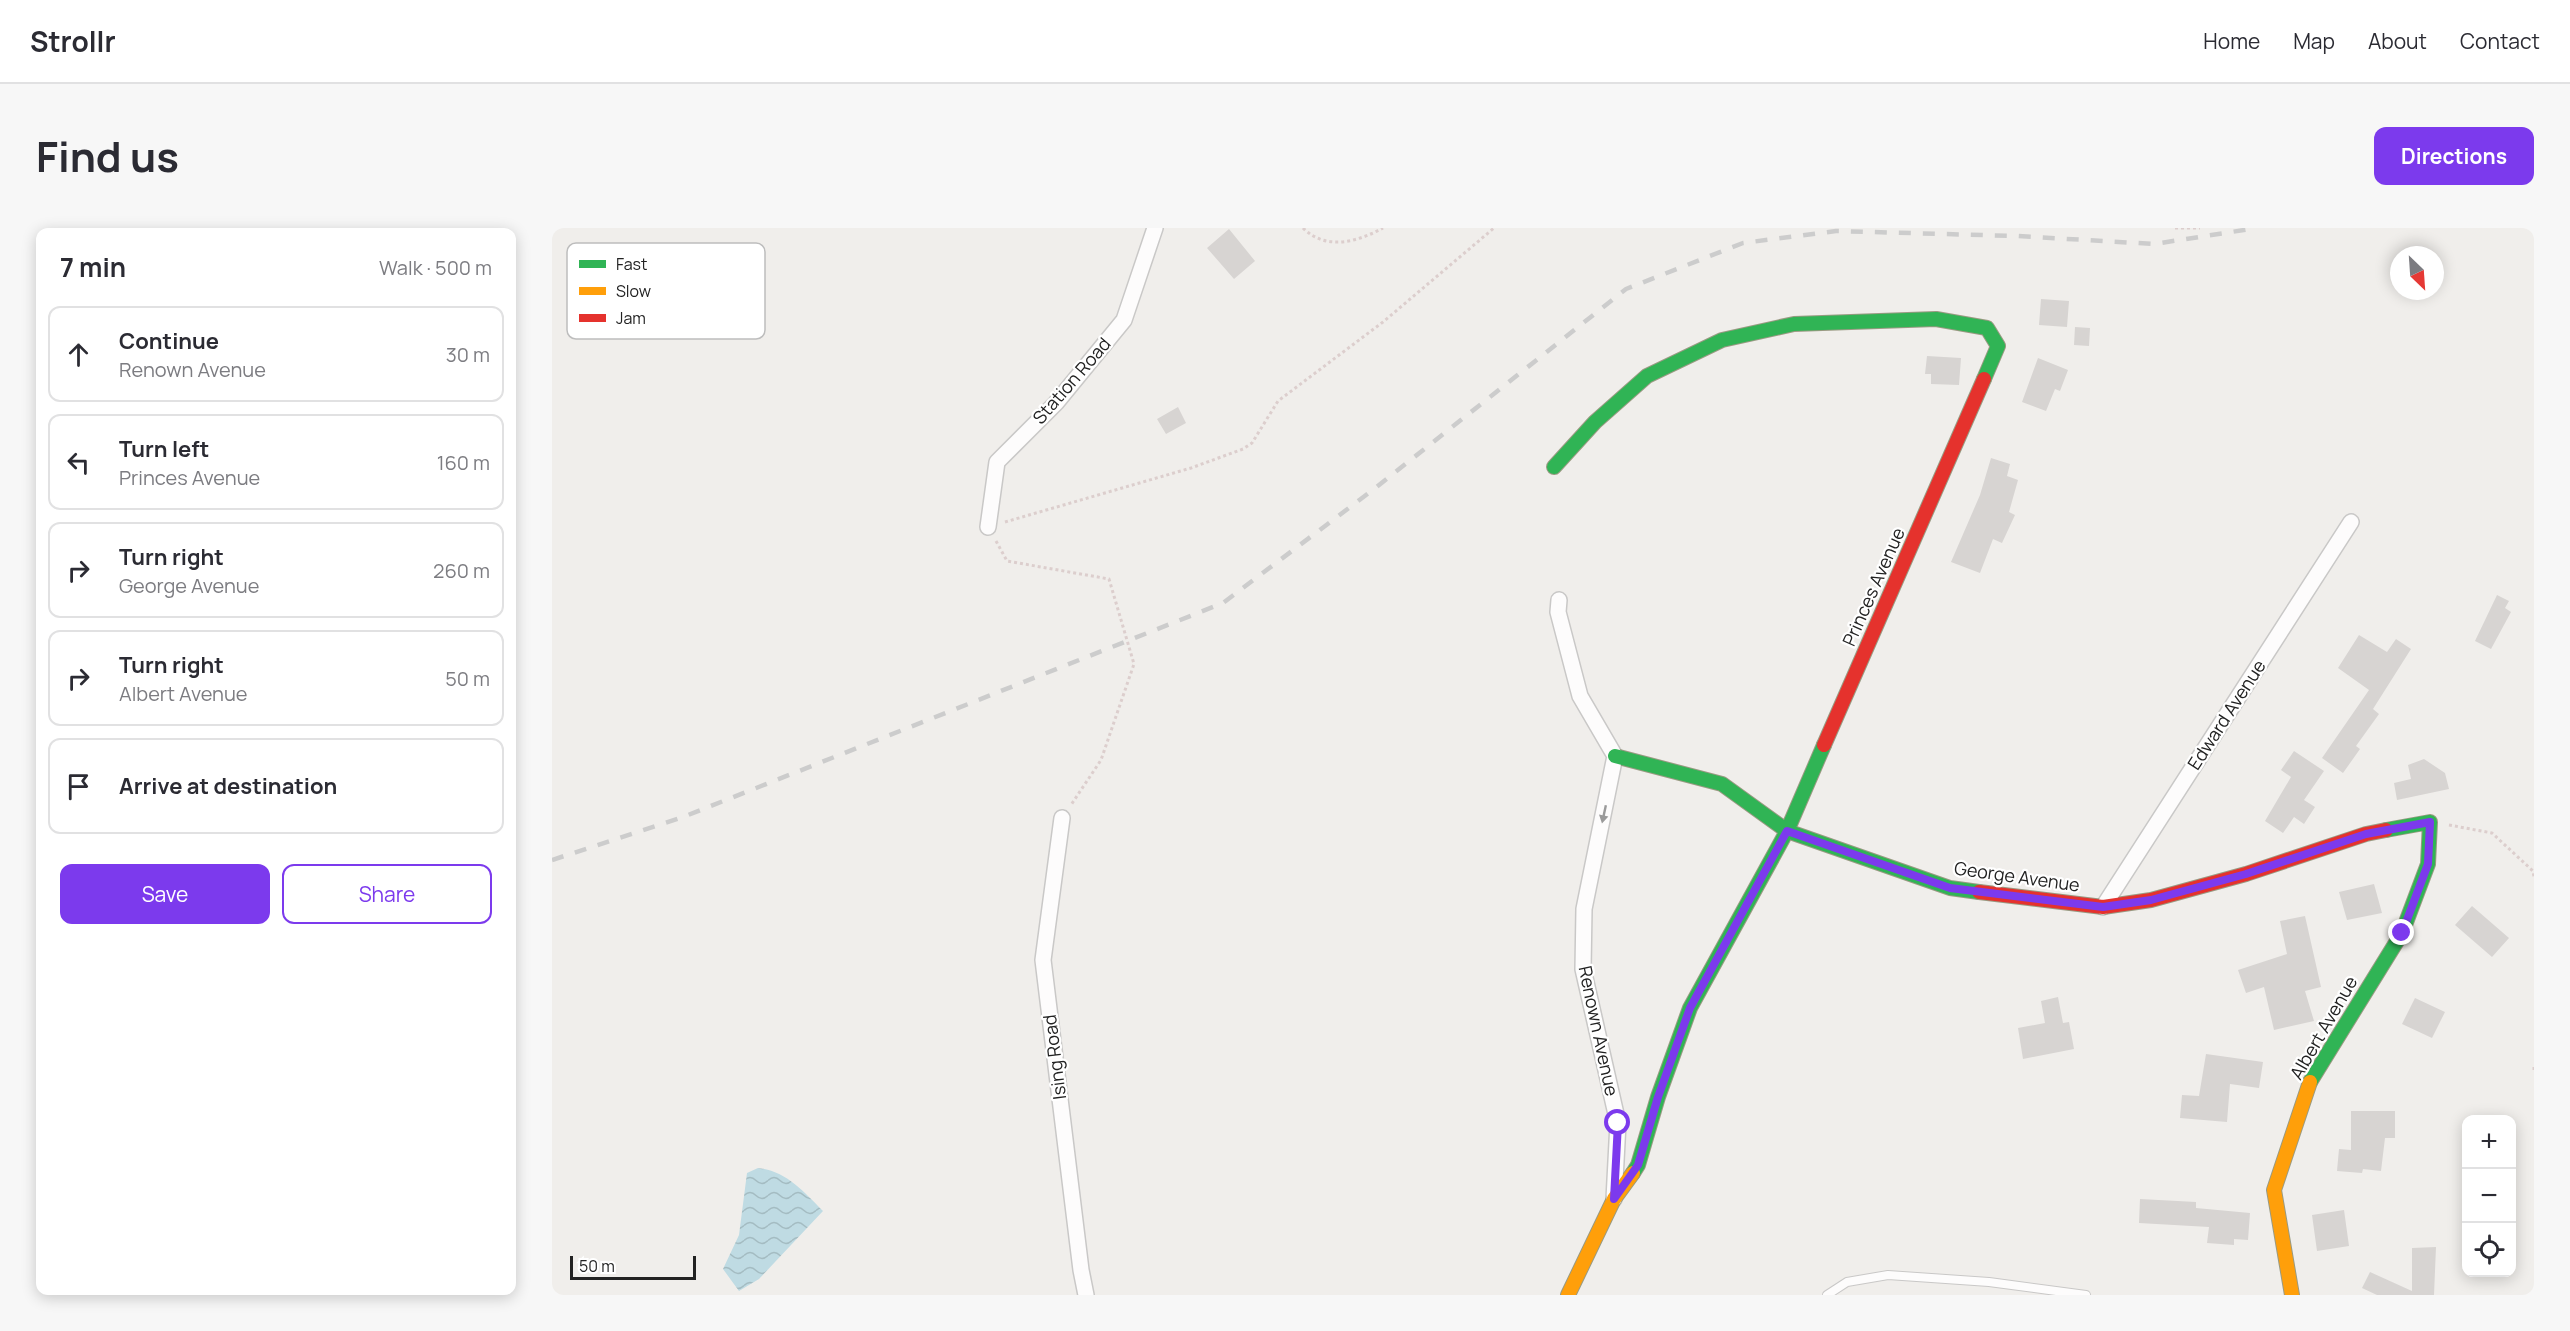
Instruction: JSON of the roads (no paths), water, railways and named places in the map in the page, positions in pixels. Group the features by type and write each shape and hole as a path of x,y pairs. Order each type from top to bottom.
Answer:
{"street":[{"name":"Station Road","path":"988,526 997,462 1056,403 1124,320 1155,228"},
{"name":"Princes Avenue","path":"1554,468 1595,422 1647,376 1722,340 1794,324 1936,319 1987,328 1998,346 1787,831 1690,1008 1658,1097 1638,1165 1614,1199 1568,1295"},
{"name":"Edward Avenue","path":"2103,907 2351,522"},
{"path":"1559,600 1558,612 1580,696 1615,756"},
{"name":"George Avenue","path":"1615,756 1722,784 1787,831 1950,888 2103,907 2151,900 2246,874 2366,834 2430,822"},
{"name":"Renown Avenue","path":"1614,1199 1618,1123 1583,969 1584,909 1615,756"},
{"name":"Ising Road","path":"1062,818 1043,960 1086,1295"},
{"name":"Albert Avenue","path":"2292,1295 2274,1190 2310,1081 2402,933 2428,864 2430,822"}],"lane":[{"path":"1827,1295 1847,1282 1888,1275 1989,1282 2086,1295"}],"water":[{"path":"758,1168 786,1178 823,1211 759,1279 739,1291 723,1269 739,1235 747,1173"}],"railway":[{"path":"552,860 683,817 1223,603 1374,489 1626,289 1743,243 1836,231 2017,236 2154,244 2257,228"}]}
